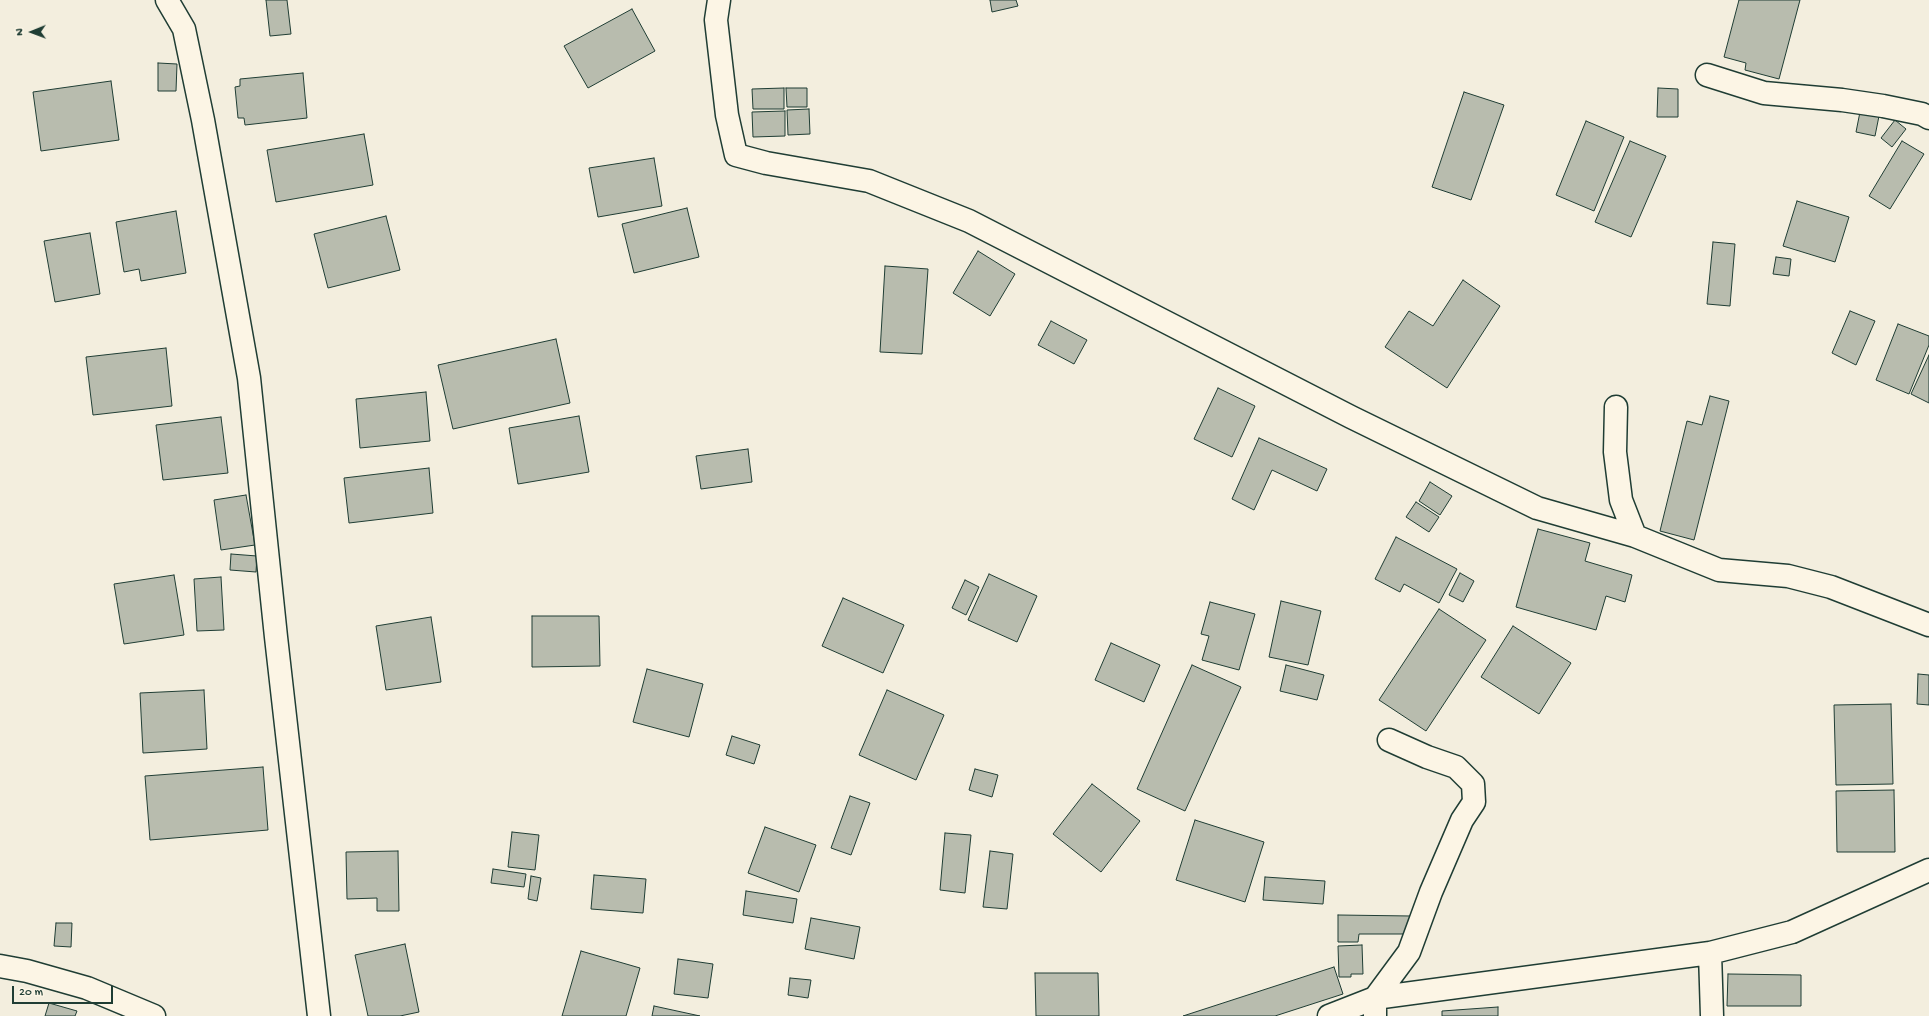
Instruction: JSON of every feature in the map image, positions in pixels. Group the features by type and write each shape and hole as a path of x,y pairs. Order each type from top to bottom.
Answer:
{"street":[{"path":"167,0 184,28 203,120 249,378 276,637 319,1016"},
{"path":"718,0 716,20 727,115 736,154 766,164 869,181 969,220 1351,417 1537,508 1635,536 1719,570 1788,576 1831,587 1929,625"},
{"path":"1707,75 1764,93 1842,100 1883,106 1922,114 1929,118"},
{"path":"1616,407 1615,452 1621,500 1635,536"},
{"path":"1375,1007 1409,952 1431,892 1462,820 1474,802 1473,784 1456,767 1389,740"},
{"path":"1329,1016 1375,1007 1710,953 1792,932 1929,870"},
{"path":"1710,953 1712,1016"},
{"path":"0,966 28,971 87,988 154,1016"}],"building":[{"path":"266,0 287,0 291,34 270,36"},
{"path":"990,0 1016,0 1018,6 992,12"},
{"path":"1739,0 1800,0 1779,79 1745,70 1746,63 1724,57"},
{"path":"632,9 655,51 588,88 564,46"},
{"path":"158,63 177,64 176,91 158,91"},
{"path":"303,73 307,118 245,125 244,118 238,118 235,87 240,86 240,79"},
{"path":"111,81 119,140 41,151 33,92"},
{"path":"784,88 784,109 753,109 752,89"},
{"path":"786,88 807,88 807,107 787,107"},
{"path":"1658,88 1678,89 1678,117 1657,117"},
{"path":"1464,92 1504,105 1471,200 1432,187"},
{"path":"1861,107 1880,111 1875,136 1856,132"},
{"path":"809,109 810,134 788,135 787,110"},
{"path":"785,111 785,136 753,137 752,112"},
{"path":"1895,120 1906,129 1892,147 1881,138"},
{"path":"1586,121 1624,137 1594,211 1556,195"},
{"path":"364,134 373,185 276,202 267,150"},
{"path":"1630,141 1666,156 1631,237 1595,222"},
{"path":"1902,141 1924,154 1890,209 1869,196"},
{"path":"654,158 662,206 598,217 589,168"},
{"path":"1797,201 1849,217 1835,262 1783,246"},
{"path":"687,208 699,257 634,273 622,224"},
{"path":"176,211 186,273 141,281 139,269 124,272 116,222"},
{"path":"386,216 400,270 328,288 314,234"},
{"path":"90,233 100,294 55,302 44,241"},
{"path":"1713,242 1735,244 1730,306 1707,304"},
{"path":"978,251 1015,274 990,316 953,293"},
{"path":"1776,257 1791,259 1789,276 1773,274"},
{"path":"885,266 928,269 922,354 880,352"},
{"path":"1463,280 1500,306 1447,388 1385,347 1409,311 1433,326"},
{"path":"1850,311 1875,321 1856,365 1832,353"},
{"path":"1051,321 1087,340 1074,364 1038,345"},
{"path":"1898,324 1929,336 1929,345 1909,394 1876,380"},
{"path":"556,339 570,403 453,429 438,365"},
{"path":"166,348 172,406 93,415 86,357"},
{"path":"1929,355 1929,403 1911,394"},
{"path":"1218,388 1255,406 1232,457 1194,439"},
{"path":"426,392 430,441 360,448 356,399"},
{"path":"1710,396 1729,401 1694,540 1660,531 1687,421 1702,425"},
{"path":"579,416 589,472 518,484 509,428"},
{"path":"221,417 228,473 163,480 156,425"},
{"path":"1259,438 1327,469 1317,491 1272,470 1254,510 1232,499"},
{"path":"748,449 752,482 701,489 696,456"},
{"path":"429,468 433,513 349,523 344,478"},
{"path":"1430,482 1452,496 1440,515 1419,501"},
{"path":"246,495 255,545 221,550 214,500"},
{"path":"1416,502 1439,517 1429,532 1406,517"},
{"path":"1538,529 1590,543 1585,561 1632,575 1625,602 1606,596 1596,630 1516,607"},
{"path":"1396,537 1457,569 1439,603 1404,584 1400,592 1375,579"},
{"path":"231,554 257,556 256,572 230,570"},
{"path":"1460,573 1474,581 1463,602 1449,595"},
{"path":"989,574 1037,596 1017,642 968,620"},
{"path":"174,575 184,635 124,644 114,584"},
{"path":"221,577 224,630 197,631 194,579"},
{"path":"965,580 979,587 966,615 952,608"},
{"path":"843,598 904,625 883,673 822,646"},
{"path":"1281,601 1321,611 1308,665 1269,657"},
{"path":"1210,602 1255,614 1239,670 1202,660 1209,636 1201,634"},
{"path":"1439,609 1486,640 1426,731 1379,700"},
{"path":"532,616 599,616 600,666 532,667"},
{"path":"431,617 441,682 386,690 376,626"},
{"path":"1513,626 1571,663 1539,714 1481,677"},
{"path":"1111,643 1160,665 1144,702 1095,680"},
{"path":"1192,665 1241,687 1185,811 1137,789"},
{"path":"1286,665 1324,675 1317,700 1280,691"},
{"path":"647,669 703,684 689,737 633,722"},
{"path":"1918,674 1929,675 1929,705 1917,704"},
{"path":"204,690 207,749 143,753 140,693"},
{"path":"887,690 944,715 916,780 859,755"},
{"path":"1891,704 1893,784 1836,785 1834,705"},
{"path":"732,736 760,745 754,764 726,755"},
{"path":"263,767 268,830 150,840 145,776"},
{"path":"975,769 998,775 992,797 969,790"},
{"path":"1092,784 1140,821 1101,872 1053,834"},
{"path":"1894,790 1895,852 1837,852 1836,791"},
{"path":"850,796 870,803 851,855 831,848"},
{"path":"1195,820 1264,842 1245,902 1176,880"},
{"path":"765,827 816,845 799,892 748,873"},
{"path":"512,832 539,835 535,870 508,867"},
{"path":"945,833 971,835 965,893 940,890"},
{"path":"398,851 399,911 377,911 377,898 347,899 346,852"},
{"path":"990,851 1013,854 1007,909 983,907"},
{"path":"493,869 526,874 524,887 491,883"},
{"path":"594,875 646,879 643,913 591,909"},
{"path":"531,876 541,878 537,901 528,899"},
{"path":"1265,877 1325,881 1323,904 1263,900"},
{"path":"746,891 797,899 793,923 743,915"},
{"path":"1338,915 1411,916 1412,934 1359,934 1358,942 1338,942"},
{"path":"811,918 860,927 854,959 805,949"},
{"path":"56,923 72,923 71,947 54,946"},
{"path":"405,944 419,1012 400,1016 368,1016 355,955"},
{"path":"1362,945 1363,974 1351,974 1351,977 1339,977 1338,946"},
{"path":"581,951 640,968 626,1016 562,1016"},
{"path":"678,959 713,964 708,998 674,994"},
{"path":"1334,967 1343,994 1275,1016 1183,1016"},
{"path":"1035,973 1098,973 1099,1016 1036,1016"},
{"path":"1728,974 1801,975 1801,1006 1727,1006"},
{"path":"790,978 811,980 808,998 788,995"},
{"path":"49,1003 77,1011 75,1016 45,1016"},
{"path":"654,1006 700,1016 652,1016"},
{"path":"1498,1007 1498,1016 1442,1016 1442,1011"}]}
